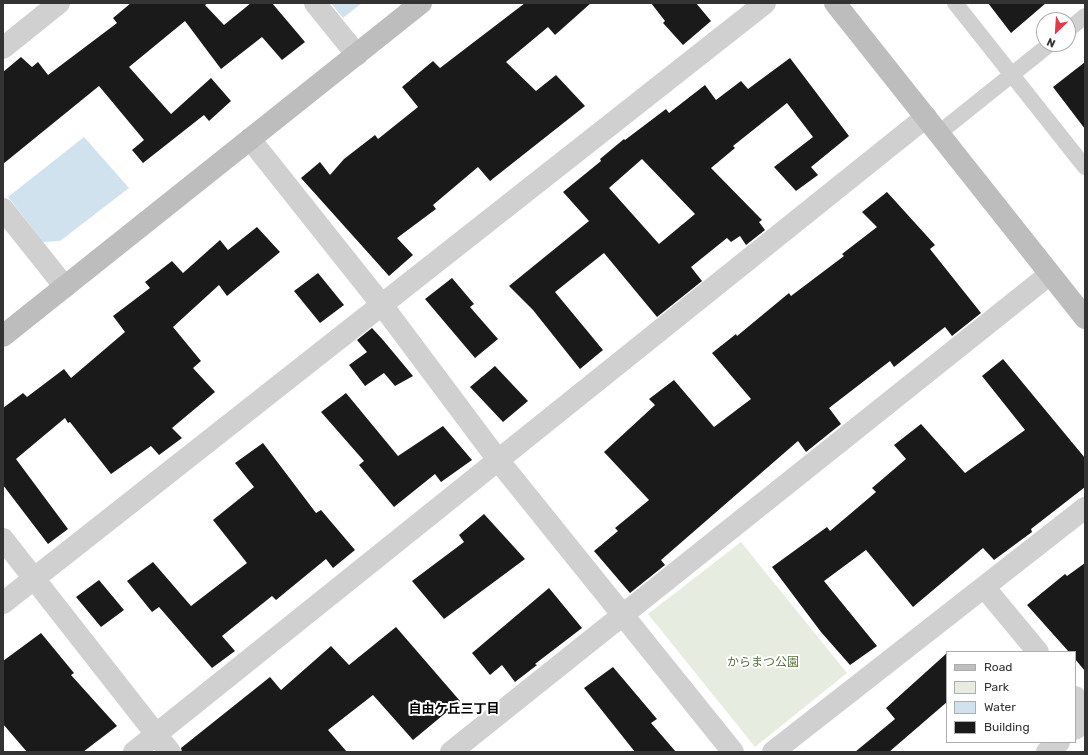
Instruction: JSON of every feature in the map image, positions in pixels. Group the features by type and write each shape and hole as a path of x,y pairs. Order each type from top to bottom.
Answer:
{"street":[{"path":"3,48 59,3"},
{"path":"315,3 357,54"},
{"path":"3,336 422,3"},
{"path":"3,603 765,3"},
{"path":"835,3 1085,318"},
{"path":"134,752 498,460 932,125"},
{"path":"250,139 382,305 498,460 733,752"},
{"path":"3,209 65,287"},
{"path":"451,752 1050,274"},
{"path":"773,752 1085,508"},
{"path":"3,539 170,752"},
{"path":"984,588 1037,651"},
{"path":"1076,698 1085,709"},
{"path":"1076,728 1085,721"},
{"path":"1047,752 1058,743"}],"lane":[{"path":"955,3 1085,167"},
{"path":"1076,23 1085,16"},
{"path":"932,125 1012,75 1040,52"}],"green space":[{"name":"からまつ公園","path":"741,542 847,673 755,747 648,614"}],"water":[{"path":"331,3 362,3 343,18"},
{"path":"84,137 129,188 60,241 43,242 8,197"}],"building":[{"path":"131,3 208,3 205,5 224,25 251,3 272,3 305,42 282,60 262,37 221,69 185,21 129,67 171,114 211,78 231,101 209,121 204,115 143,163 132,150 144,140 99,86 3,164 3,72 21,57 32,67 38,62 48,75 117,23 113,18"},
{"path":"525,3 591,3 555,35 548,27 506,62 536,91 556,75 585,106 490,181 478,167 433,205 436,209 397,238 413,255 389,276 301,178 320,162 330,175 344,159 375,135 378,139 418,107 402,87 433,61 440,68"},
{"path":"651,3 696,3 711,21 683,45 663,23 665,21"},
{"path":"988,3 1046,3 1011,33"},
{"path":"790,58 849,136 811,167 818,175 796,191 774,167 813,137 787,103 733,146 735,148 711,168 762,220 759,222 765,230 746,245 740,236 731,242 727,238 691,267 702,281 657,317 604,253 555,292 603,350 580,369 533,310 509,286 589,221 563,192 601,161 600,159 624,139 625,140 666,109 669,113 705,85 716,100 741,81 748,89","holes":["642,159 695,214 659,244 609,188"]},
{"path":"1085,62 1085,129 1053,87"},
{"path":"887,192 935,245 930,249 981,313 952,336 945,327 894,367 890,361 829,408 841,424 806,452 798,441 661,560 665,565 630,593 594,551 618,531 615,528 649,500 604,452 655,405 649,399 674,380 714,427 751,399 712,353 736,334 737,336 789,293 791,296 844,256 842,254 877,227 862,212"},
{"path":"257,227 280,252 227,296 219,285 173,327 201,361 193,368 215,392 172,428 182,438 159,455 151,446 111,474 70,422 68,423 65,418 16,459 68,529 48,544 3,485 3,408 23,393 27,397 64,369 71,378 125,332 113,316 150,288 145,282 172,261 183,273 220,240 228,250"},
{"path":"318,273 344,305 320,323 294,291"},
{"path":"452,278 474,304 470,307 498,339 475,358 425,299"},
{"path":"372,328 413,376 395,386 384,373 365,386 349,365 367,352 357,340"},
{"path":"1003,359 1085,458 1085,487 1031,529 1032,532 994,560 983,548 913,607 866,550 824,581 877,646 850,665 821,632 772,567 827,527 830,531 876,492 872,488 906,459 894,445 921,424 965,473 1025,430 982,376"},
{"path":"495,366 528,401 503,422 470,387"},
{"path":"346,393 398,456 443,426 472,460 441,482 435,474 394,507 359,465 364,461 321,412"},
{"path":"263,443 316,513 321,510 355,550 333,568 326,559 276,600 272,596 222,636 235,651 212,668 159,607 152,612 127,581 153,562 191,606 247,563 213,520 254,487 235,463"},
{"path":"484,514 525,559 444,619 412,581 464,542 459,535"},
{"path":"1085,563 1085,671 1076,660 1076,651 1068,651 1027,605 1065,574 1067,576"},
{"path":"99,580 124,610 101,627 76,597"},
{"path":"549,588 582,628 535,664 537,665 515,682 502,665 490,675 472,653"},
{"path":"396,627 460,701 413,740 373,695 328,730 347,752 182,752 181,748 270,677 281,690 331,646 349,665"},
{"path":"41,633 74,673 71,675 117,726 83,752 27,752 3,724 3,661"},
{"path":"946,654 946,703 889,752 855,752 895,719 886,708"},
{"path":"613,667 657,719 651,723 676,752 635,752 584,688"}],"district":[{"name":"自由ケ丘三丁目","path":"454,709"}]}
